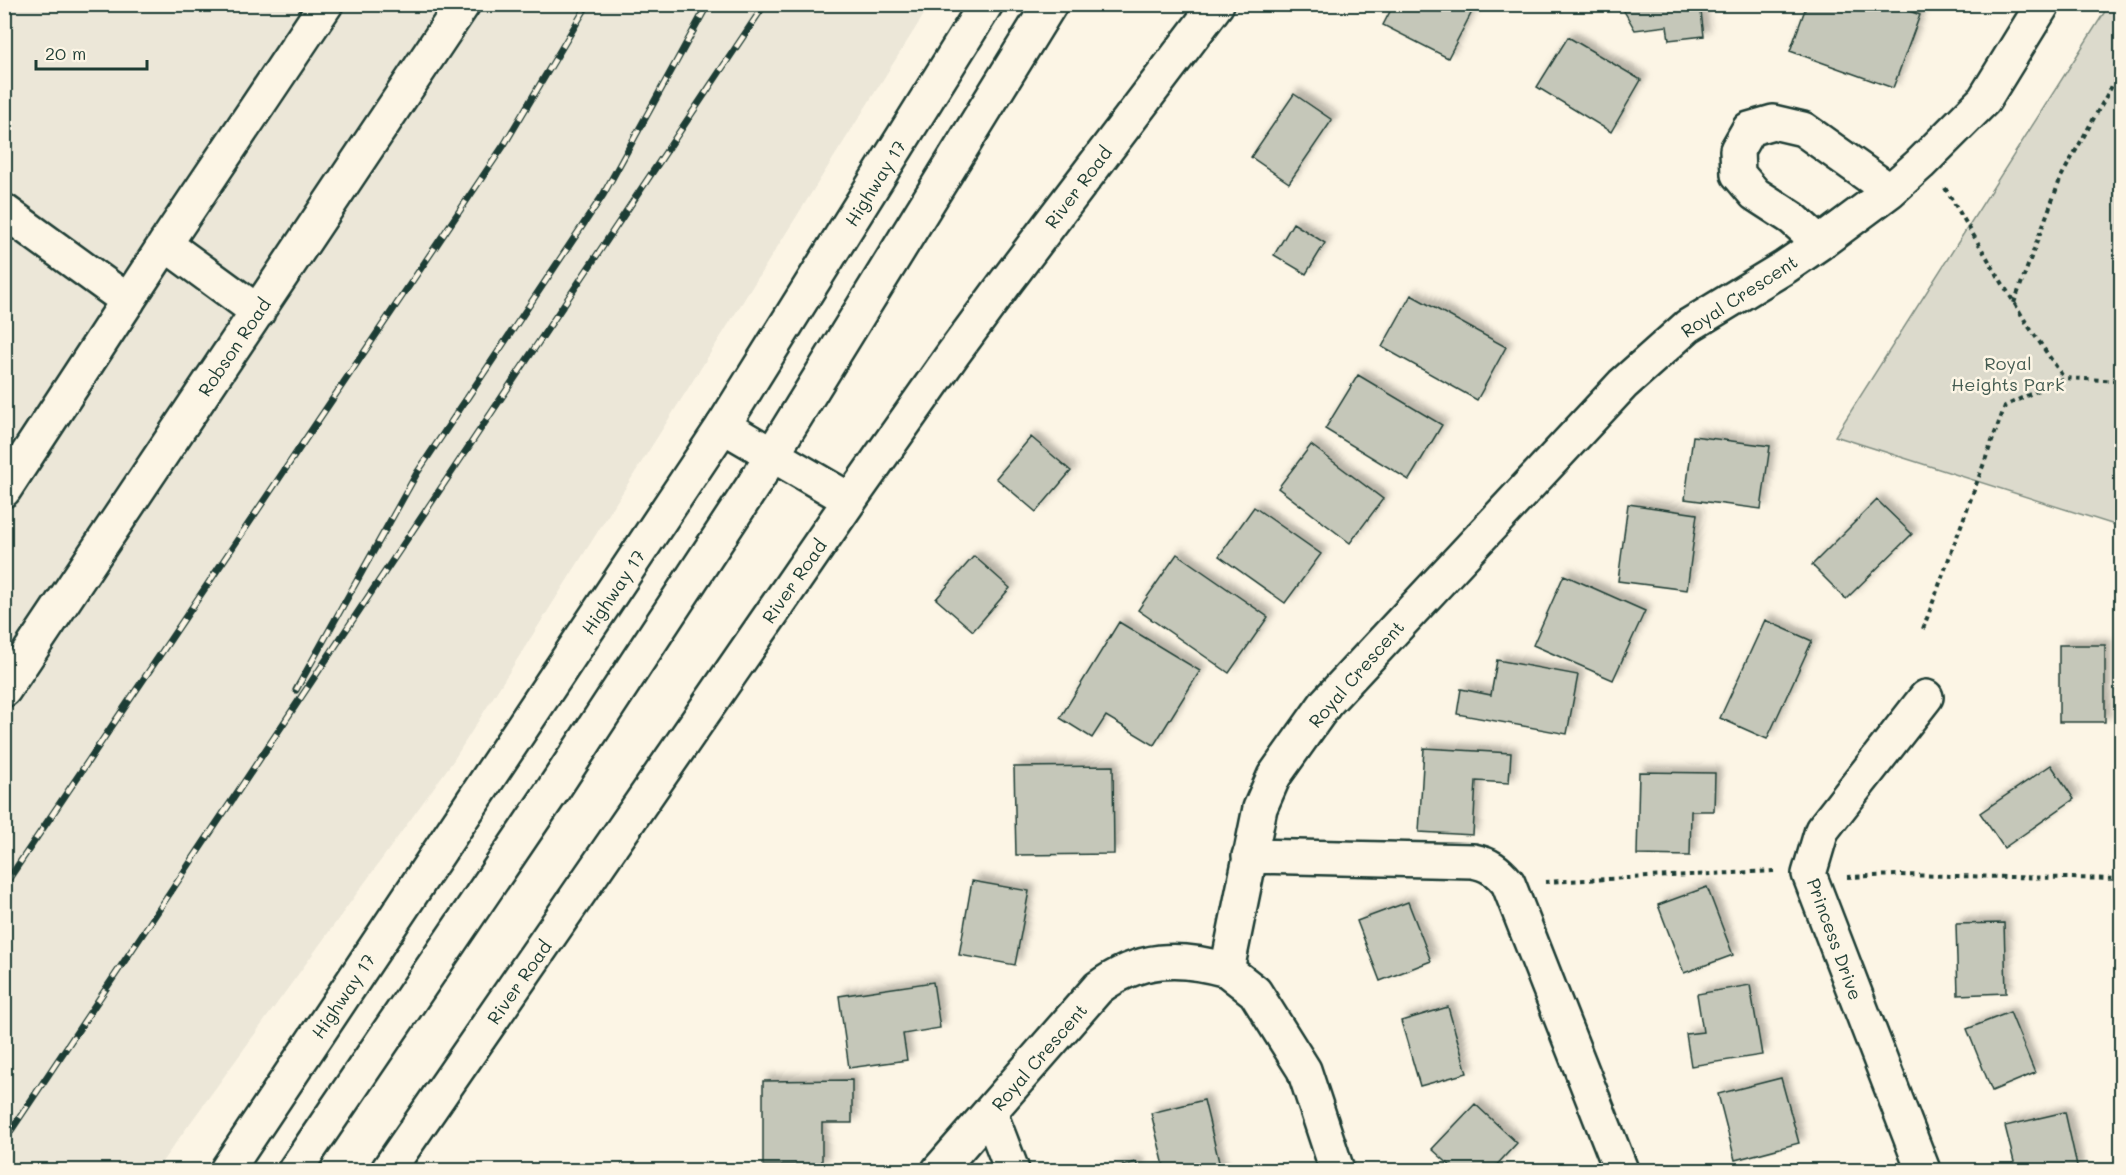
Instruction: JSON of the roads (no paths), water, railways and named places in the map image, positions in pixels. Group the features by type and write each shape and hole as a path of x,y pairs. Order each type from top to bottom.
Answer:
{"main road":[{"path":"4,490 326,4"},
{"name":"Robson Road","path":"4,690 464,4"},
{"name":"Highway 17","path":"227,1170 723,426 986,4"},
{"path":"295,1170 553,790 773,455 1050,4"},
{"name":"River Road","path":"388,1170 850,500 1005,282 1217,4"},
{"name":"Royal Crescent","path":"939,1170 1098,988 1112,978 1127,969 1164,961 1186,961 1227,969 1260,808 1274,776 1326,703 1623,384 1688,326 1785,267 1890,191 1984,100 2043,4"},
{"name":"Royal Crescent","path":"1820,243 1792,218 1755,194 1738,174 1737,150 1749,129 1773,122 1803,129 1890,191"},
{"path":"4,211 128,301"},
{"path":"165,244 258,312"},
{"path":"723,426 850,500"},
{"name":"Princess Drive","path":"1923,1170 1809,874 1822,830 1926,697"},
{"path":"1249,856 1473,861 1487,864 1497,871 1508,883 1621,1170"},
{"path":"1227,969 1255,992 1304,1070 1337,1170"},
{"path":"990,1113 1012,1170"}],"railway":[{"path":"4,886 504,145 588,4"},
{"path":"296,690 417,473 603,195 708,4"},
{"path":"4,1141 765,4"}],"park label":[{"name":"Royal Heights Park","path":"2008,373"}]}
